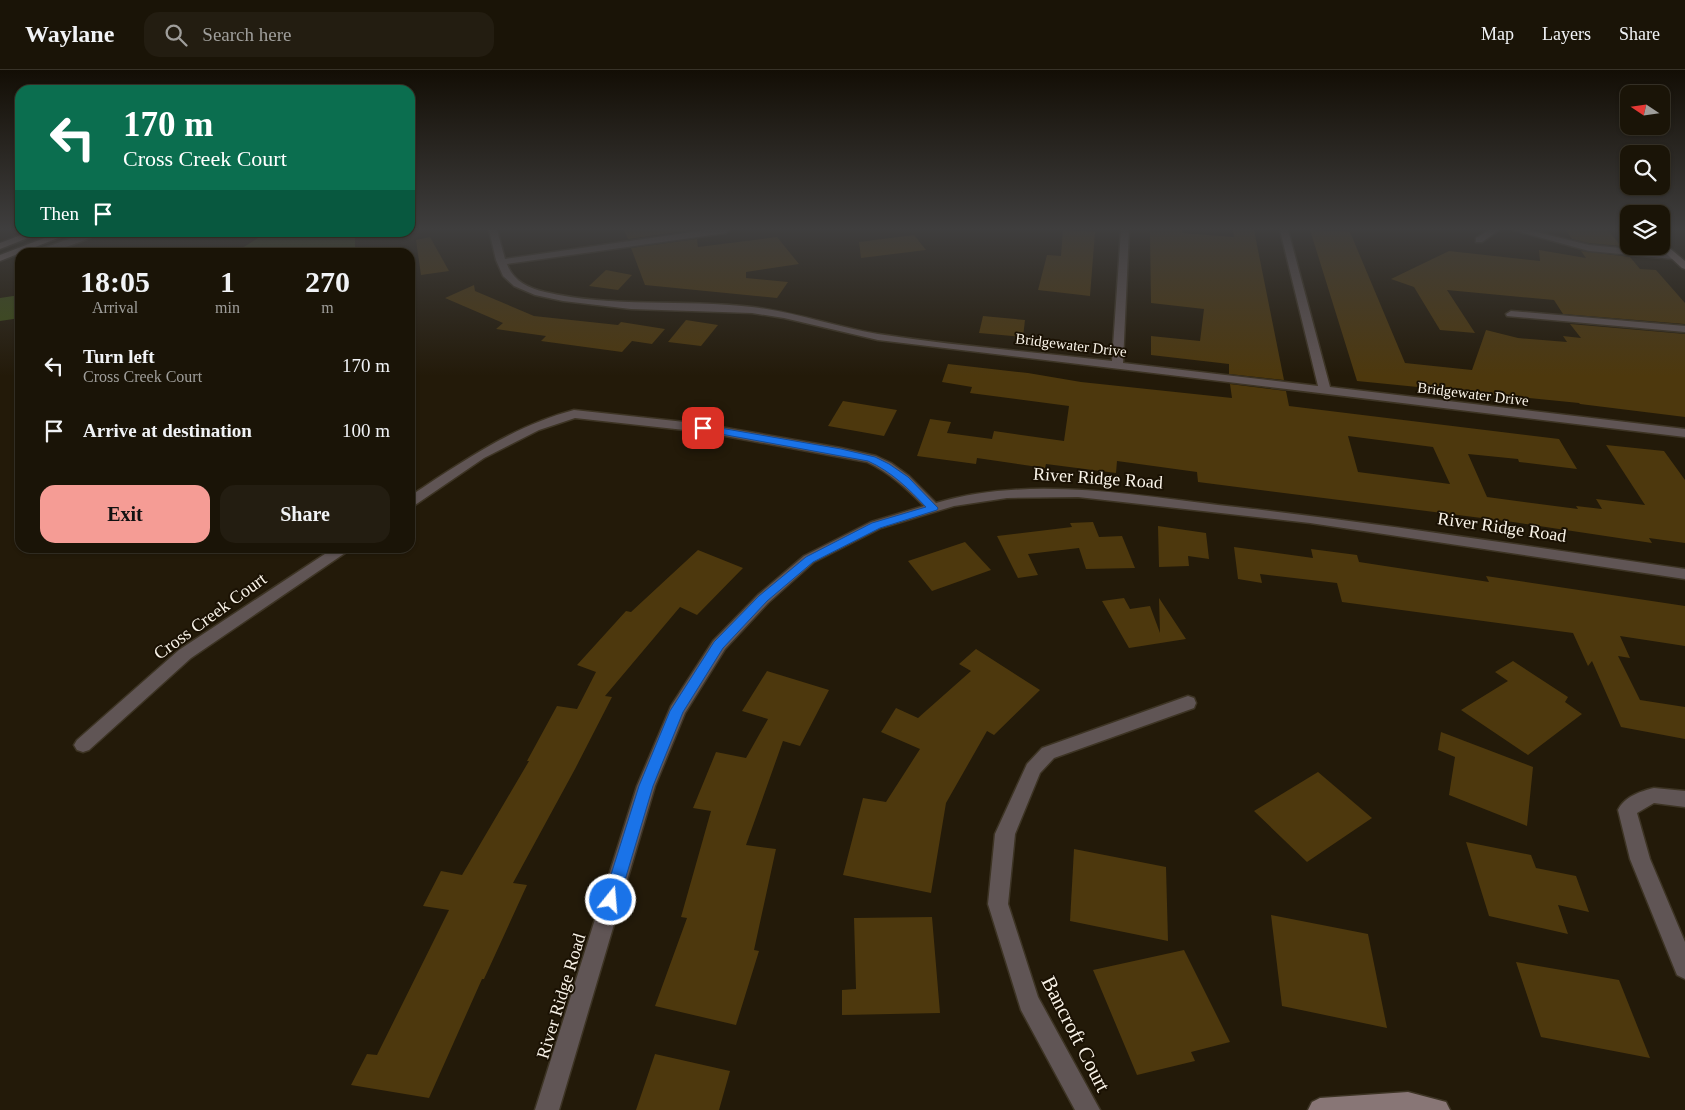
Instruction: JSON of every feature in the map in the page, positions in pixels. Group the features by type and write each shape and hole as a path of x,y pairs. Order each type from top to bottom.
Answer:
{"main road":[{"path":"1320,1110 1408,1104 1438,1110"}],"street":[{"name":"Bridgewater Drive","path":"510,279 516,284 532,291 559,297 622,305 714,307 753,310 788,316 840,330 878,337 1685,434"},
{"path":"1117,366 1122,279"},
{"path":"1296,279 1325,392"},
{"path":"1511,314 1685,329"},
{"path":"415,499 480,455 535,427 574,414 703,428 871,459 886,466 904,479 933,508"},
{"name":"River Ridge Road","path":"547,1110 646,786 677,711 718,645 763,598 810,559 876,525 953,502 1007,494 1078,493 1310,519 1685,574"},
{"name":"Cross Creek Court","path":"83,745 185,654 336,553"},
{"name":"Bancroft Court","path":"1088,1110 1029,1002 998,904 1005,834 1033,769 1048,753 1188,703"},
{"path":"1685,799 1659,795 1644,797 1627,810 1640,859 1685,968"}],"green space":[{"path":"15,296 15,319 0,321 0,298"}],"building":[{"path":"597,279 629,279 618,290 589,286"},
{"path":"643,279 752,279 788,282 777,298 645,285"},
{"path":"1041,279 1091,279 1090,296 1038,290"},
{"path":"1151,279 1264,279 1284,380 1229,374 1229,364 1151,355 1151,336 1200,341 1204,309 1151,303"},
{"path":"1325,279 1370,279 1405,363 1472,370 1486,330 1518,338 1567,342 1563,336 1581,338 1570,324 1685,334 1685,417 1579,403 1357,381"},
{"path":"1391,279 1663,279 1685,303 1685,324 1563,314 1554,300 1447,290 1475,333 1440,330 1414,287"},
{"path":"474,285 475,291 534,316 618,325 621,322 665,329 652,344 632,341 622,352 541,341 546,336 496,329 503,323 445,298"},
{"path":"983,316 1025,320 1023,337 979,333"},
{"path":"686,320 718,325 701,346 668,342"},
{"path":"948,364 1028,373 1081,382 1232,398 1230,384 1286,391 1289,406 1559,439 1577,469 1519,462 1518,459 1468,454 1487,497 1578,509 1576,506 1602,509 1596,499 1645,505 1606,445 1664,451 1685,480 1685,543 1649,538 1652,543 1513,522 1198,482 1197,472 1117,461 1116,473 1046,464 1045,468 977,458 976,464 917,456 930,419 951,422 947,433 992,439 994,431 1064,441 1069,406 970,393 972,387 942,382","holes":["1348,436 1433,447 1450,484 1358,472"]},
{"path":"843,401 897,410 884,436 828,426"},
{"path":"1093,522 1099,537 1122,536 1135,568 1086,569 1079,548 1028,554 1038,575 1018,578 997,536 1072,527 1070,523"},
{"path":"1158,526 1206,533 1209,559 1188,556 1189,566 1159,567"},
{"path":"965,542 991,570 932,591 908,561"},
{"path":"1234,547 1313,558 1311,549 1357,555 1359,562 1489,582 1486,576 1685,606 1685,646 1620,636 1630,658 1618,656 1640,700 1685,707 1685,739 1621,727 1592,661 1588,666 1573,633 1342,602 1337,583 1260,574 1262,583 1238,579"},
{"path":"698,550 743,568 697,615 680,607 605,696 612,697 513,883 527,885 484,979 482,979 429,1098 351,1085 367,1054 377,1055 449,910 423,906 441,871 462,875 529,761 527,761 557,706 577,709 596,672 577,665 626,611 631,612"},
{"path":"1124,598 1130,609 1150,606 1160,633 1159,598 1186,639 1129,648 1102,601"},
{"path":"976,649 1040,690 994,735 987,731 946,803 931,893 843,875 863,798 886,802 920,749 881,732 896,708 918,718 971,671 959,664"},
{"path":"1513,661 1568,697 1565,702 1582,714 1528,755 1461,710 1508,681 1495,672"},
{"path":"767,671 829,690 800,746 783,741 746,845 776,849 754,950 759,951 736,1025 655,1006 687,918 681,917 711,811 693,808 716,752 746,758 768,719 742,711"},
{"path":"1441,732 1533,767 1527,826 1449,795 1455,757 1438,750"},
{"path":"1318,772 1372,818 1307,862 1254,811"},
{"path":"1466,842 1531,855 1536,868 1576,876 1589,912 1558,905 1568,934 1489,916"},
{"path":"1074,849 1166,867 1168,941 1070,921"},
{"path":"1271,915 1368,934 1387,1028 1282,1006"},
{"path":"932,917 940,1013 842,1015 842,990 856,989 854,918"},
{"path":"1184,950 1230,1042 1191,1052 1195,1061 1137,1075 1093,970"},
{"path":"1516,962 1619,980 1650,1058 1541,1037"},
{"path":"655,1054 730,1071 719,1110 636,1110"}],"route":[{"path":"611,900 646,786 677,711 718,645 763,598 810,559 876,525 933,508 904,479 886,466 871,459 703,428"}]}
